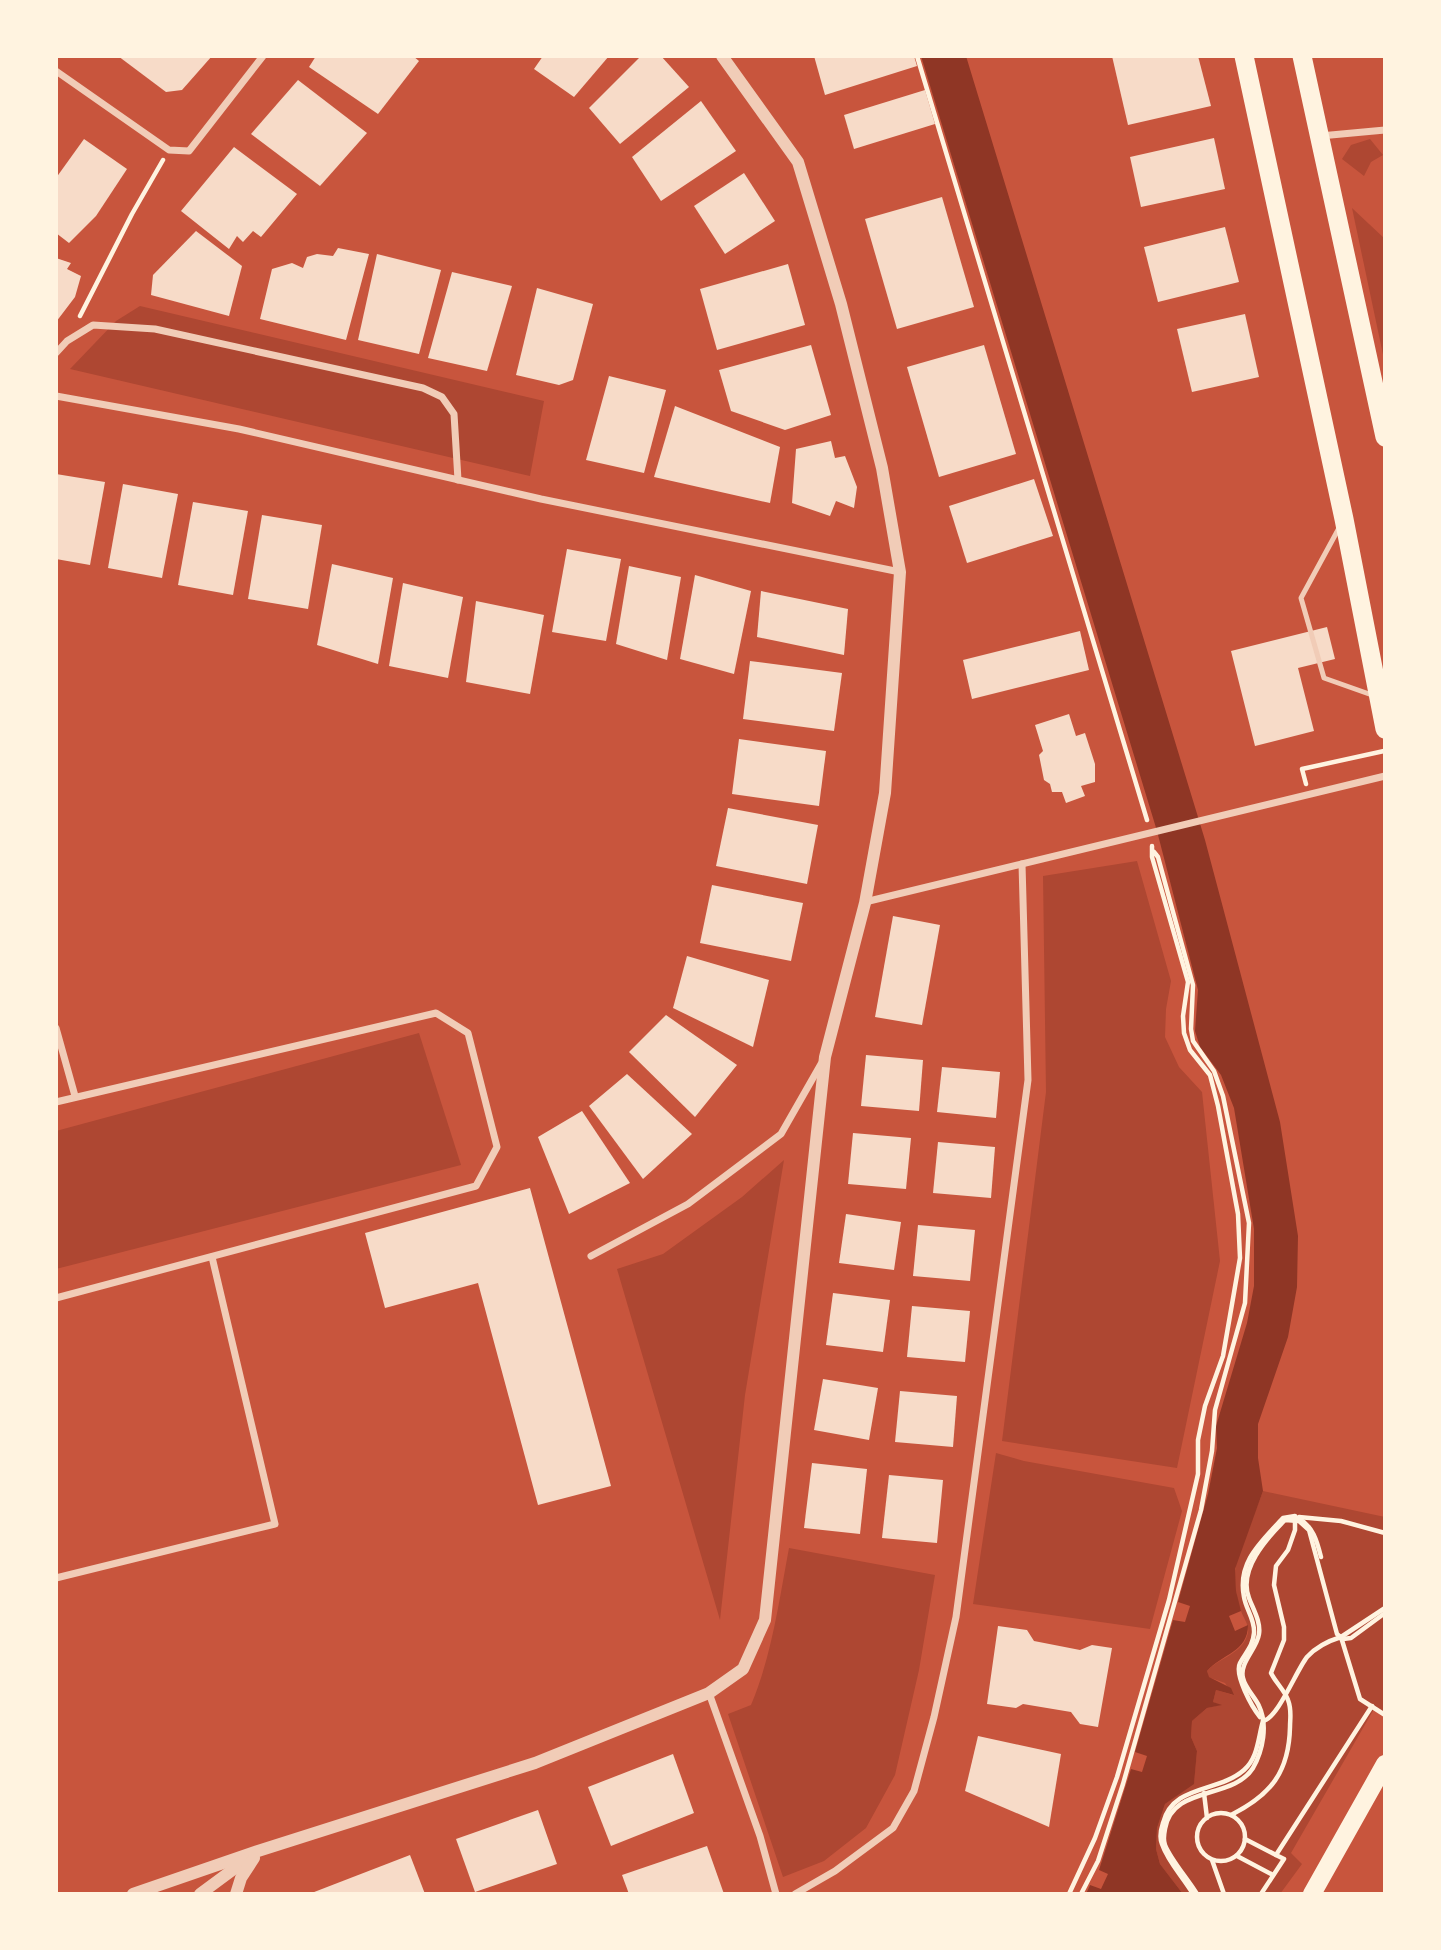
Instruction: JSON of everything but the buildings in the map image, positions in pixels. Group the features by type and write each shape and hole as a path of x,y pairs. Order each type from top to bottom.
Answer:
{"highway":[{"path":"1244,56 1344,519 1385,729"},
{"path":"1302,56 1385,437"}],"main road":[{"path":"1312,1894 1385,1764"}],"street":[{"path":"56,71 169,150 189,151 263,56"},
{"path":"133,1894 535,1763 709,1693 743,1669 765,1620 825,1057 864,903 885,793 900,572 882,468 841,304 798,162 722,56"},
{"path":"1320,136 1385,130"},
{"path":"56,354 67,341 93,325 155,330 423,388 442,397 454,414 458,480"},
{"path":"56,396 239,429 458,480 900,572"},
{"path":"864,903 1385,776"},
{"path":"795,1894 835,1871 893,1828 914,1791 934,1717 956,1617 1028,1080 1022,864"},
{"path":"56,1102 436,1013 468,1033 497,1147 476,1186 56,1298"},
{"path":"56,1028 75,1096"},
{"path":"591,1256 688,1204 780,1134 825,1057"},
{"path":"56,1578 275,1524 212,1257"},
{"path":"709,1693 760,1836 776,1894"},
{"path":"200,1894 258,1852"},
{"path":"236,1894 241,1878 258,1852"}],"lane":[{"path":"1344,519 1301,598 1324,678 1379,697"}],"path":[{"path":"917,56 1144,807"},
{"path":"67,341 132,214 169,150"},
{"path":"1302,769 1385,751"},
{"path":"1069,1894 1095,1838 1117,1777 1168,1600 1198,1474 1198,1440 1205,1406 1223,1356 1240,1258 1238,1214 1218,1106 1210,1074 1190,1050 1184,1033 1183,1016 1188,982 1152,857 1154,852 1158,857 1193,985 1191,1029 1194,1041 1214,1071 1223,1096 1249,1223 1245,1303 1215,1410 1212,1451 1201,1510 1123,1784 1098,1861 1081,1894"},
{"path":"1295,1519 1309,1530 1337,1634 1343,1639 1351,1638 1385,1610"},
{"path":"1231,1815 1262,1796 1273,1785 1290,1746 1291,1710 1271,1673 1284,1640 1284,1627 1274,1585 1276,1566 1288,1549 1295,1530 1295,1519"},
{"path":"1195,1894 1164,1843 1164,1831 1167,1821 1179,1805 1204,1791 1222,1790 1240,1781 1252,1770 1260,1753 1264,1729 1260,1708 1242,1677 1244,1664 1255,1647 1259,1632 1245,1583 1250,1565 1285,1520 1341,1521 1385,1533"},
{"path":"1263,1721 1268,1720 1276,1710 1309,1655 1326,1642 1341,1637"},
{"path":"1341,1637 1360,1699 1385,1715"},
{"path":"1276,1855 1372,1706"},
{"path":"1204,1791 1207,1818"},
{"path":"1223,1813 1231,1815 1243,1827 1245,1839 1237,1856 1223,1862 1202,1853 1197,1839 1198,1831 1207,1818 1223,1813"},
{"path":"1245,1839 1284,1859 1261,1894"},
{"path":"1237,1856 1273,1875"},
{"path":"1211,1859 1224,1894"}],"shaded area":[{"path":"921,56 966,56 1205,840 1280,1122 1298,1236 1297,1287 1288,1337 1258,1424 1258,1458 1263,1491 1235,1569 1236,1591 1241,1611 1229,1616 1235,1631 1248,1625 1247,1634 1239,1647 1207,1671 1209,1677 1231,1688 1234,1695 1216,1690 1213,1702 1222,1705 1207,1708 1192,1721 1191,1737 1197,1751 1194,1784 1165,1804 1157,1828 1156,1849 1160,1864 1183,1894 1086,1894 1090,1885 1101,1889 1108,1874 1099,1870 1131,1769 1142,1772 1147,1756 1135,1752 1173,1620 1185,1622 1190,1606 1178,1602 1208,1494 1217,1448 1216,1426 1247,1323 1254,1286 1254,1229 1234,1108 1221,1075 1200,1047 1195,1031 1198,990 1157,831"},
{"path":"1370,139 1383,155 1371,162 1364,176 1342,159 1351,145"},
{"path":"1352,208 1385,239 1385,364"},
{"path":"140,306 544,401 530,476 70,369 116,321"},
{"path":"1137,861 1171,981 1165,1037 1179,1067 1202,1092 1220,1261 1177,1468 1002,1441 1046,1092 1043,876"},
{"path":"419,1033 461,1165 56,1269 56,1131"},
{"path":"784,1160 745,1395 720,1620 617,1269 663,1254 742,1197"},
{"path":"996,1453 1024,1461 1174,1488 1182,1511 1150,1629 973,1604"},
{"path":"1263,1491 1385,1517 1385,1714 1374,1709 1291,1853 1302,1864 1280,1894 1183,1894 1160,1864 1156,1849 1157,1828 1165,1804 1194,1783 1197,1751 1191,1737 1192,1721 1207,1708 1220,1705 1213,1702 1216,1690 1233,1695 1225,1683 1208,1677 1207,1671 1235,1652 1247,1636 1248,1626 1239,1606 1235,1573 1242,1545"},
{"path":"789,1548 935,1575 919,1670 895,1775 866,1828 824,1861 783,1877 728,1714 751,1705 758,1686 774,1628"}]}
